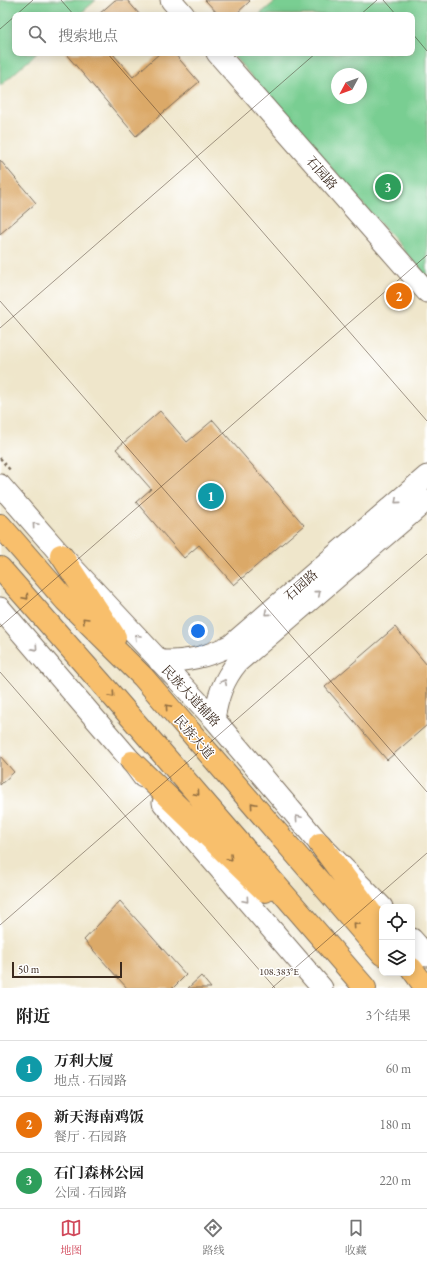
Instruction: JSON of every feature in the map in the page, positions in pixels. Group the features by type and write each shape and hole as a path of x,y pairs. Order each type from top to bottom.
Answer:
{"highway":[{"name":"民族大道","path":"0,525 66,601 143,678 379,951"},
{"path":"61,555 143,678"},
{"path":"0,568 116,700 364,988"},
{"path":"132,762 364,988"},
{"path":"320,844 379,924"},
{"path":"415,973 426,988"},
{"path":"401,976 411,988"}],"street":[{"path":"171,0 181,12"},
{"name":"石园路","path":"220,56 427,292"},
{"name":"石园路","path":"159,661 180,661 201,657 218,651 231,644 427,476"},
{"name":"民族大道辅路","path":"0,485 61,555 214,719 320,844 379,904"},
{"name":"石园路","path":"214,719 217,702 222,687 229,673 238,662 427,500"},
{"path":"0,608 132,762 166,808 322,988"},
{"path":"413,940 427,956"}],"green space":[{"path":"0,0 96,0 82,12 12,12 12,56 34,56 0,86"},
{"path":"277,0 427,0 427,277 234,56 415,56 415,12 263,12"}],"building":[{"path":"115,0 127,0 137,12 101,12"},
{"path":"205,0 250,1 238,12 216,12"},
{"path":"68,56 115,56 133,77 157,56 177,56 199,82 136,136"},
{"path":"0,160 36,203 0,234"},
{"path":"160,411 187,442 213,420 304,525 234,585 199,545 184,558 136,502 151,489 116,449"},
{"path":"395,627 427,665 427,725 387,760 325,687"},
{"path":"0,756 14,772 0,785"},
{"path":"120,901 186,975 173,988 127,988 84,940"},
{"path":"201,976 211,988 188,988"}],"place":[{"name":"石门森林公园","path":"388,187"},
{"name":"新天海南鸡饭","path":"399,296"},
{"name":"万利大厦","path":"211,496"}]}
